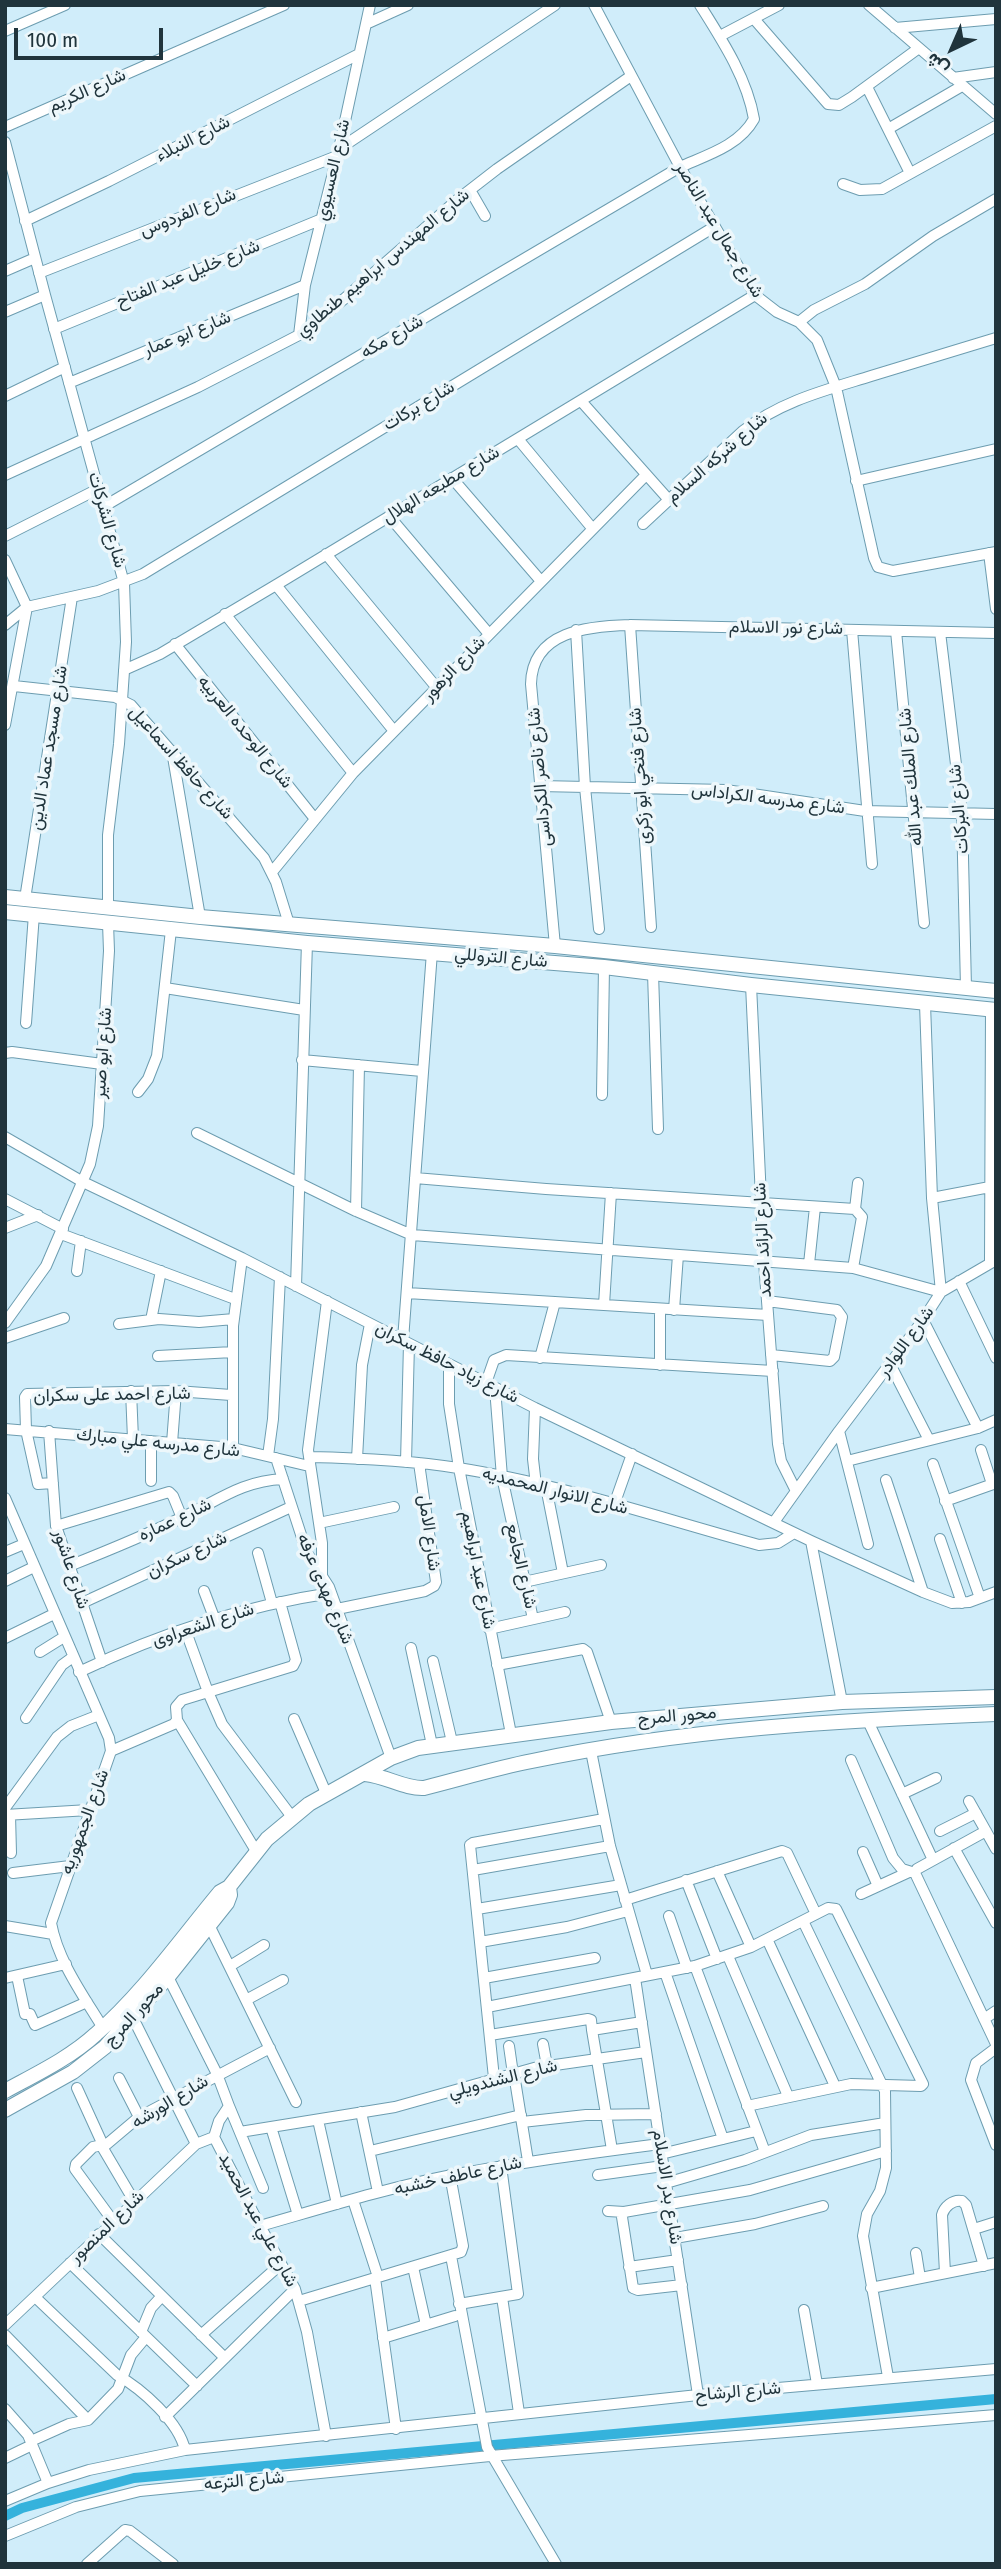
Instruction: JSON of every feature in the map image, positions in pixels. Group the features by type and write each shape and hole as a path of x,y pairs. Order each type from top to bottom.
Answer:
{"main road":[{"name":"شارع التروللي","path":"5,897 171,930 604,967 993,1010"},
{"name":"شارع التروللي","path":"5,912 200,917 289,924 555,946 996,991"},
{"path":"865,997 866,977"},
{"name":"محور المرج","path":"5,2091 67,2056 103,2028 162,1963 220,1892 229,1887 256,1851 292,1817 326,1793 391,1758 432,1745 611,1721 842,1702 996,1697"},
{"name":"محور المرج","path":"365,1773 424,1788 532,1761 701,1734 867,1719 996,1714"},
{"name":"محور المرج","path":"5,2110 84,2065 105,2048 168,1977 209,1925 229,1899 229,1887"}],"street":[{"path":"5,31 65,5"},
{"name":"شارع الكريم","path":"5,127 284,5"},
{"name":"شارع العسيوي","path":"299,335 305,285 338,153 370,5"},
{"path":"366,24 408,5"},
{"name":"شارع الفردوس","path":"39,273 338,153 555,5"},
{"name":"شارع جمال عبد الناصر","path":"594,5 680,167 755,295 776,312 799,322 817,340 836,387 875,563 882,570 892,571 992,552"},
{"path":"700,5 720,36 755,20 779,5"},
{"path":"869,5 996,114"},
{"path":"895,28 996,19"},
{"path":"755,20 828,104 839,105 919,48"},
{"name":"شارع مكه","path":"103,507 680,167 728,145 746,132 754,119 752,105 720,36"},
{"name":"شارع النبلاء","path":"26,221 359,54"},
{"path":"888,129 957,82 996,72"},
{"name":"شارع المهندس ابراهيم طنطاوي","path":"5,475 198,387 299,335 470,190 631,76"},
{"path":"867,87 910,173"},
{"path":"843,184 860,190 882,189 996,126"},
{"name":"شارع الشركات","path":"5,142 124,583 124,670 108,835 108,916"},
{"path":"470,190 485,215"},
{"path":"799,322 814,310 864,284 933,236 996,199"},
{"name":"شارع خليل عبد الفتاح","path":"54,329 322,219"},
{"name":"شارع بركات","path":"27,607 124,583 714,227"},
{"path":"5,271 35,258"},
{"name":"شارع ابو عمار","path":"69,383 305,285"},
{"path":"5,312 45,295"},
{"name":"شارع مطبعه الهلال","path":"124,670 176,644 755,295"},
{"name":"شارع شركه السلام","path":"643,524 761,417 780,406 996,338"},
{"path":"5,396 65,367"},
{"path":"581,401 669,500"},
{"path":"518,439 592,528"},
{"path":"856,481 996,449"},
{"name":"شارع الزهور","path":"272,872 353,772 646,475"},
{"path":"452,478 540,580"},
{"path":"5,536 98,489"},
{"path":"389,516 489,634"},
{"path":"992,552 996,609"},
{"path":"326,554 437,688"},
{"path":"5,560 27,607 5,725"},
{"path":"275,585 394,731"},
{"name":"شارع مسجد عماد الدين","path":"25,899 72,597"},
{"path":"5,625 27,607"},
{"path":"225,614 353,772"},
{"name":"شارع نور الاسلام","path":"576,630 629,625 996,633"},
{"name":"شارع فتحي ابو زكرى","path":"629,625 651,927"},
{"path":"576,630 585,787 598,929"},
{"name":"شارع ناصر الكرداسى","path":"555,946 531,672 545,647 556,638 576,630"},
{"path":"852,630 865,811 872,864"},
{"name":"شارع الملك عبد الله","path":"896,631 925,923"},
{"name":"شارع البركات","path":"940,632 961,814 966,988"},
{"name":"شارع الوحده العربيه","path":"176,644 315,819"},
{"name":"شارع حافظ اسماعيل","path":"13,686 122,699 131,705 255,846 272,872 289,924"},
{"path":"172,751 200,917"},
{"name":"شارع مدرسه الكراداس","path":"540,786 726,790 865,811 996,814"},
{"path":"26,1023 34,914"},
{"name":"شارع ابو صير","path":"5,1323 36,1282 62,1231 83,1182 97,1136 109,951 108,916"},
{"path":"138,1092 148,1079 158,1056 171,930"},
{"path":"296,1286 307,943"},
{"path":"406,1462 407,1293 432,952"},
{"path":"602,1095 604,967"},
{"path":"653,974 658,1129"},
{"name":"شارع الرائد احمد","path":"751,985 764,1262 780,1461 796,1491"},
{"path":"165,988 304,1010"},
{"name":"شارع اللوادر","path":"774,1522 941,1292 932,1198 925,1004"},
{"path":"197,1133 356,1211 412,1235 852,1268 941,1292 993,1261 993,1010"},
{"path":"5,1053 102,1064"},
{"path":"302,1060 422,1071"},
{"path":"356,1211 359,1065"},
{"name":"شارع زياد حافظ سكران","path":"5,1137 83,1182 242,1258 535,1408 937,1599 962,1604"},
{"path":"415,1178 611,1194 855,1209 862,1217 852,1268"},
{"path":"855,1209 858,1183"},
{"path":"932,1198 993,1186"},
{"path":"604,1305 611,1194"},
{"path":"5,1199 81,1241 235,1299"},
{"path":"809,1264 815,1207"},
{"path":"5,1228 38,1215"},
{"path":"77,1270 81,1241"},
{"path":"674,1310 678,1255"},
{"path":"233,1448 231,1395 234,1319 242,1258"},
{"path":"151,1320 161,1271"},
{"path":"272,1457 279,1277"},
{"path":"959,1281 996,1358"},
{"path":"407,1293 768,1315"},
{"path":"322,1576 324,1562 309,1462 318,1359 327,1301"},
{"path":"540,1358 555,1301"},
{"path":"767,1301 837,1310 842,1317 834,1357 830,1361 771,1355"},
{"path":"660,1309 660,1365"},
{"path":"5,1338 64,1318"},
{"path":"119,1324 168,1318 198,1322 234,1319"},
{"path":"923,1320 978,1428"},
{"path":"357,1459 362,1365 370,1324"},
{"path":"158,1356 233,1352"},
{"path":"490,1385 494,1360 501,1356 773,1371"},
{"name":"شارع عيد ابراهيم","path":"449,1364 449,1404 459,1468 511,1734"},
{"path":"891,1364 929,1440"},
{"name":"شارع الجامع","path":"490,1385 502,1477 533,1619"},
{"path":"131,1391 133,1439"},
{"path":"172,1443 176,1391"},
{"name":"شارع احمد على سكران","path":"26,1430 24,1397 27,1394 176,1391 231,1395"},
{"path":"535,1408 532,1446 563,1573"},
{"path":"847,1461 978,1428 996,1420"},
{"name":"شارع مدرسه علي مبارك","path":"5,1429 233,1448 309,1462"},
{"path":"26,1430 38,1484 52,1483"},
{"path":"839,1431 869,1544"},
{"name":"شارع عاشور","path":"50,1432 56,1526 102,1662"},
{"path":"151,1441 151,1482"},
{"path":"945,1501 994,1484 981,1450"},
{"path":"614,1505 632,1454"},
{"name":"شارع مهدى عرفه","path":"272,1457 283,1479 307,1552 331,1593 391,1758"},
{"name":"شارع الانوار المحمديه","path":"309,1462 357,1459 459,1468 541,1486 759,1545 778,1543 794,1533"},
{"name":"شارع الامل","path":"337,1609 434,1587 436,1582 419,1463"},
{"path":"933,1464 980,1598"},
{"name":"شارع عماره","path":"69,1566 182,1518 246,1485 261,1480 283,1479"},
{"path":"886,1480 923,1592"},
{"path":"56,1526 169,1492 182,1518"},
{"name":"شارع الجمهوريه","path":"5,1498 109,1738 111,1751 53,1913 53,1934"},
{"name":"شارع سكران","path":"82,1603 292,1507"},
{"path":"319,1523 394,1507"},
{"path":"940,1539 962,1604 996,1592"},
{"path":"811,1541 842,1702"},
{"path":"5,1552 24,1544"},
{"path":"256,1851 177,1720 176,1707 179,1702 295,1663 258,1553"},
{"path":"524,1582 601,1565"},
{"path":"5,1581 34,1567"},
{"path":"204,1591 215,1620"},
{"name":"شارع الشعراوى","path":"79,1672 185,1629 276,1603 331,1593"},
{"path":"489,1629 565,1612"},
{"path":"5,1638 54,1614"},
{"path":"185,1629 222,1724 292,1817"},
{"path":"40,1651 64,1637"},
{"path":"411,1648 432,1745"},
{"path":"497,1665 583,1648 587,1652 611,1721"},
{"path":"26,1718 62,1665 73,1657"},
{"path":"433,1661 452,1742"},
{"path":"11,1853 7,1813 57,1737 71,1727 99,1715"},
{"path":"294,1719 326,1793"},
{"path":"867,1719 933,1860"},
{"path":"111,1751 170,1726 177,1720"},
{"path":"592,1751 610,1846 647,1975"},
{"path":"851,1760 897,1864 912,1872 996,2046 976,2063 971,2080 996,2145"},
{"path":"902,1794 936,1778"},
{"path":"969,1801 996,1849"},
{"path":"7,1813 89,1811"},
{"path":"940,1831 976,1813"},
{"path":"494,2078 471,1845 604,1819"},
{"path":"861,1894 918,1869 986,1831"},
{"path":"473,1870 610,1846"},
{"path":"954,1848 996,1923"},
{"path":"480,1942 567,1927 686,1880 785,1851 816,1914"},
{"path":"863,1852 878,1886"},
{"path":"13,1873 70,1867"},
{"path":"717,1871 751,1947"},
{"path":"686,1880 789,2096"},
{"path":"477,1909 621,1885"},
{"path":"487,2007 691,1967 751,1947 832,1907 839,1912 923,2084 883,2086 859,2083 835,2086 747,2106"},
{"path":"669,1916 765,2152"},
{"path":"803,1921 886,2094 885,2176 867,2214 863,2236 888,2377"},
{"path":"209,1925 296,2102"},
{"path":"5,1926 53,1934 66,1964 103,2028"},
{"path":"766,1939 835,2086"},
{"path":"230,1966 264,1945"},
{"path":"484,1978 595,1958"},
{"path":"66,1964 11,1977 25,2015 30,2014 35,2025 87,2002"},
{"path":"665,1972 723,2139"},
{"path":"168,1977 217,2074 263,2188"},
{"name":"شارع بدر الاسلام","path":"635,1979 698,2395"},
{"path":"246,2000 283,1980"},
{"path":"984,2019 996,2011"},
{"path":"132,2018 196,2144"},
{"path":"490,2035 591,2020 612,2150"},
{"path":"592,2030 642,2022"},
{"path":"543,2044 547,2066"},
{"path":"509,2046 528,2161"},
{"name":"شارع الورشه","path":"113,2221 76,2170 76,2164 93,2147 102,2145 139,2117 270,2048"},
{"name":"شارع الشندويلي","path":"240,2132 412,2103 494,2078 547,2066 646,2052"},
{"path":"119,2078 139,2117"},
{"path":"77,2088 102,2145 134,2201"},
{"name":"شارع علي عبد الحميد","path":"229,2106 219,2121 214,2137 295,2289 307,2332 326,2436"},
{"path":"360,2112 378,2192"},
{"path":"370,2151 522,2119 656,2114"},
{"path":"318,2120 337,2204"},
{"path":"666,2183 811,2135 885,2123"},
{"path":"271,2127 298,2215"},
{"path":"598,2175 662,2155 757,2131"},
{"name":"شارع المنصور","path":"5,2325 196,2144 214,2137"},
{"name":"شارع عاطف خشبه","path":"260,2226 378,2192 528,2161 612,2150 662,2155"},
{"path":"608,2211 624,2212 750,2190 886,2151"},
{"path":"459,2304 515,2296 518,2292 501,2166"},
{"path":"299,2301 461,2252 463,2249 450,2175"},
{"path":"353,2200 376,2278 396,2429"},
{"path":"945,2273 942,2215 945,2208 956,2200 965,2202 984,2266"},
{"path":"675,2238 755,2224 823,2206"},
{"path":"624,2212 622,2217 629,2267 635,2290 682,2284"},
{"path":"974,2229 996,2222"},
{"path":"99,2234 225,2358"},
{"path":"916,2253 920,2278"},
{"path":"451,2256 489,2452 556,2564"},
{"path":"629,2267 678,2260"},
{"path":"70,2263 197,2386"},
{"path":"871,2288 996,2263"},
{"path":"201,2334 281,2264"},
{"path":"413,2267 426,2325"},
{"path":"165,2417 295,2289"},
{"path":"5,2458 69,2424 88,2420 118,2389 131,2355 144,2334 151,2308 162,2296"},
{"path":"35,2297 123,2378 131,2382 178,2431 185,2450"},
{"path":"502,2297 519,2413"},
{"path":"804,2310 817,2385"},
{"path":"383,2338 456,2316"},
{"path":"5,2335 88,2420"},
{"name":"شارع الرشاح","path":"481,2417 996,2369"},
{"path":"5,2409 25,2430 48,2483"},
{"path":"489,2452 996,2415"},
{"name":"شارع الترعه","path":"5,2501 48,2483 128,2460 185,2450 396,2429 481,2417"},
{"name":"شارع الترعه","path":"5,2536 76,2507 140,2491 489,2452"},
{"path":"94,2561 127,2530 173,2564"}],"waterway":[{"path":"5,2516 22,2508 134,2478 996,2399"}]}
